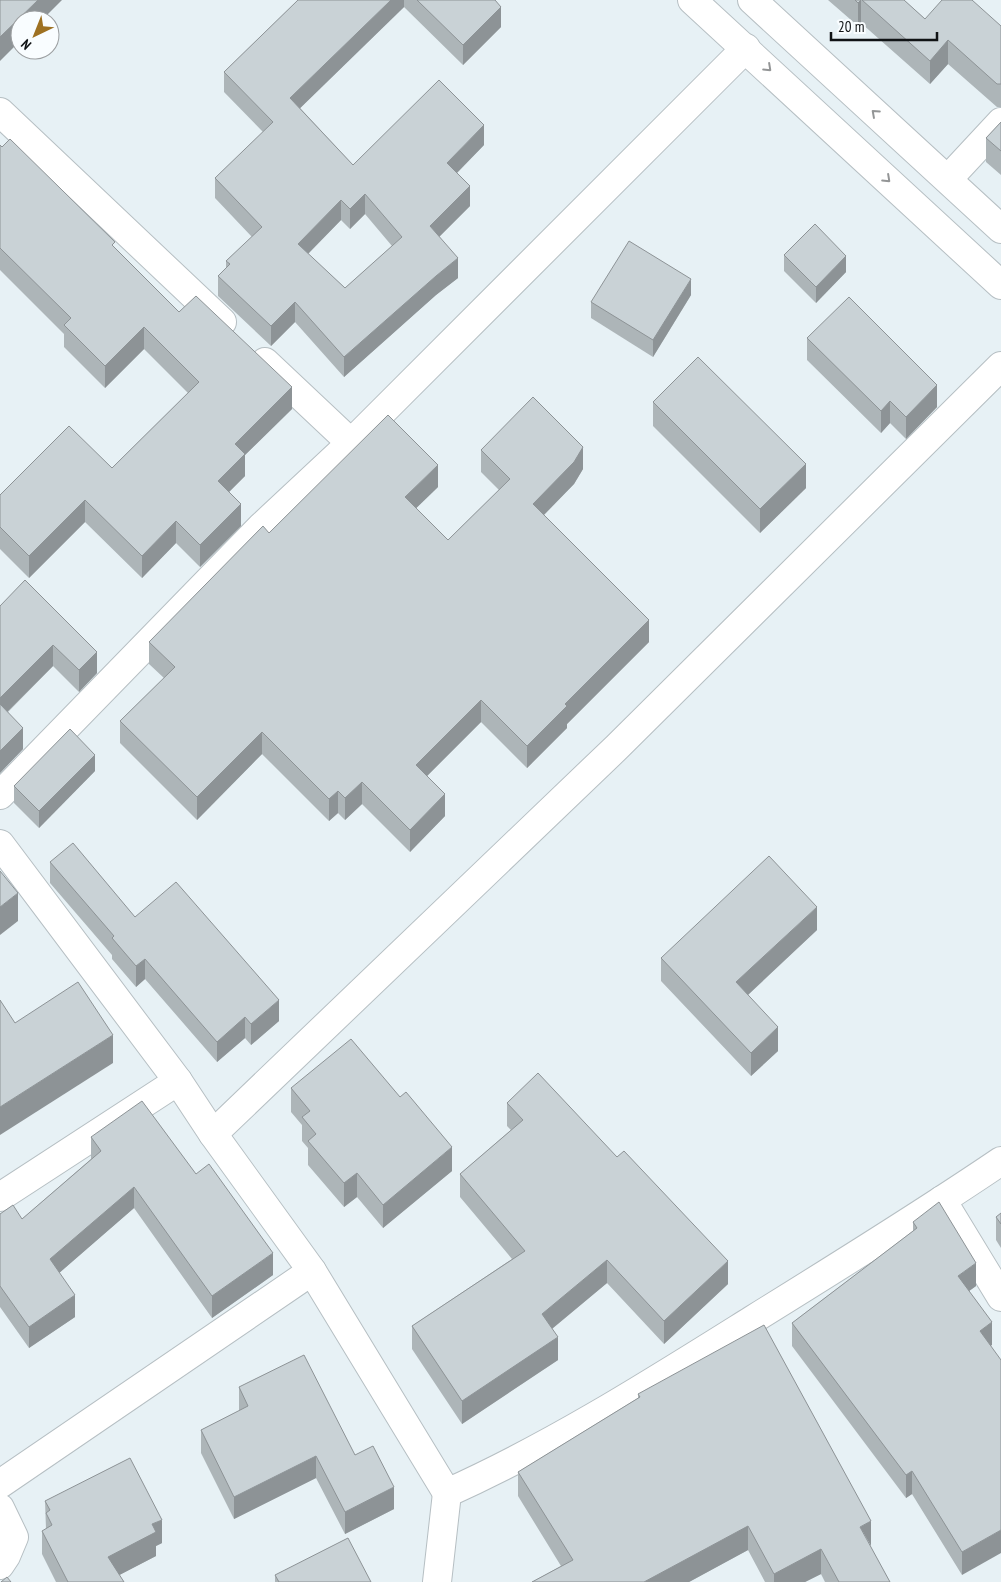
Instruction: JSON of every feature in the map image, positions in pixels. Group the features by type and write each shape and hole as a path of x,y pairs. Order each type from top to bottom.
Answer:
{"street":[{"path":"692,0 1001,285"},
{"path":"752,0 948,179 1001,230"},
{"path":"0,795 261,527 351,443 746,48"},
{"path":"0,112 351,443"},
{"path":"948,179 1001,122"},
{"path":"213,1134 617,747 1001,366"},
{"path":"0,844 178,1081 213,1134 312,1271 447,1493 437,1582"},
{"path":"0,1197 178,1081"},
{"path":"447,1493 500,1469 628,1398 1001,1161"},
{"path":"942,1200 1001,1297"},
{"path":"0,1484 312,1271"},
{"path":"0,1508 14,1537 0,1565"}],"building":[{"path":"0,0 38,0 28,10 10,10 10,27 0,37"},
{"path":"298,0 391,0 290,98 353,165 439,80 484,125 447,163 470,186 430,226 458,258 344,357 295,302 271,326 218,276 230,264 226,261 262,227 215,178 273,122 224,72","holes":["365,194 402,237 345,288 298,244 341,200 350,209"]},
{"path":"417,0 495,0 501,7 463,45"},
{"path":"862,0 904,0 925,19 942,0 972,0 1001,26 1001,84 997,84 948,40 930,61"},
{"path":"1001,122 1001,151 986,138"},
{"path":"10,139 115,242 112,245 179,312 196,296 292,387 235,444 245,454 218,481 241,504 200,545 176,521 142,556 85,500 29,556 0,527 0,495 69,426 112,468 199,382 144,327 105,366 64,325 71,318 0,248 0,145 2,147"},
{"path":"815,224 846,256 816,287 784,255"},
{"path":"629,241 691,279 653,340 591,302"},
{"path":"849,297 937,385 906,417 890,401 881,411 807,338"},
{"path":"698,357 806,464 760,509 653,402"},
{"path":"533,397 583,447 574,462 533,504 649,620 565,704 567,706 527,746 481,700 416,765 445,794 410,830 362,782 345,798 338,791 329,799 262,732 197,797 120,721 175,667 149,642 263,526 269,533 388,415 438,465 405,497 448,540 510,479 481,450"},
{"path":"25,580 97,652 79,670 53,645 0,698 0,606"},
{"path":"0,704 23,728 0,751"},
{"path":"70,729 95,755 39,811 14,786"},
{"path":"73,843 135,917 176,882 279,1000 251,1024 245,1017 217,1042 145,959 136,966 112,938 114,936 50,862"},
{"path":"769,856 817,907 736,982 778,1027 751,1053 661,958"},
{"path":"0,871 18,893 0,907"},
{"path":"78,982 113,1035 0,1107 0,1000 15,1023"},
{"path":"351,1039 400,1097 406,1092 452,1147 383,1205 357,1173 344,1183 308,1141 316,1134 302,1117 310,1111 291,1088"},
{"path":"538,1073 617,1157 624,1151 728,1261 664,1321 607,1260 542,1314 558,1337 462,1401 412,1326 525,1251 460,1174 523,1120 507,1103"},
{"path":"142,1101 196,1174 209,1164 273,1253 212,1296 134,1187 50,1259 75,1295 29,1327 0,1286 0,1214 13,1205 22,1219 101,1151 91,1137"},
{"path":"939,1202 976,1263 958,1276 992,1322 980,1331 1001,1360 1001,1530 962,1552 912,1471 906,1475 792,1323 917,1228 913,1222"},
{"path":"1001,1213 1001,1224 996,1217"},
{"path":"764,1325 871,1521 860,1527 890,1582 839,1582 821,1549 774,1574 748,1526 644,1582 532,1582 573,1560 518,1472 640,1397 638,1394"},
{"path":"304,1355 355,1455 373,1446 394,1487 345,1512 316,1456 234,1497 201,1430 248,1406 239,1387"},
{"path":"130,1458 162,1520 152,1524 156,1532 108,1557 124,1582 68,1582 42,1531 52,1525 46,1513 50,1510 45,1501"},
{"path":"348,1538 371,1582 279,1582 275,1575"},
{"path":"7,1577 11,1582 1,1582"}]}
